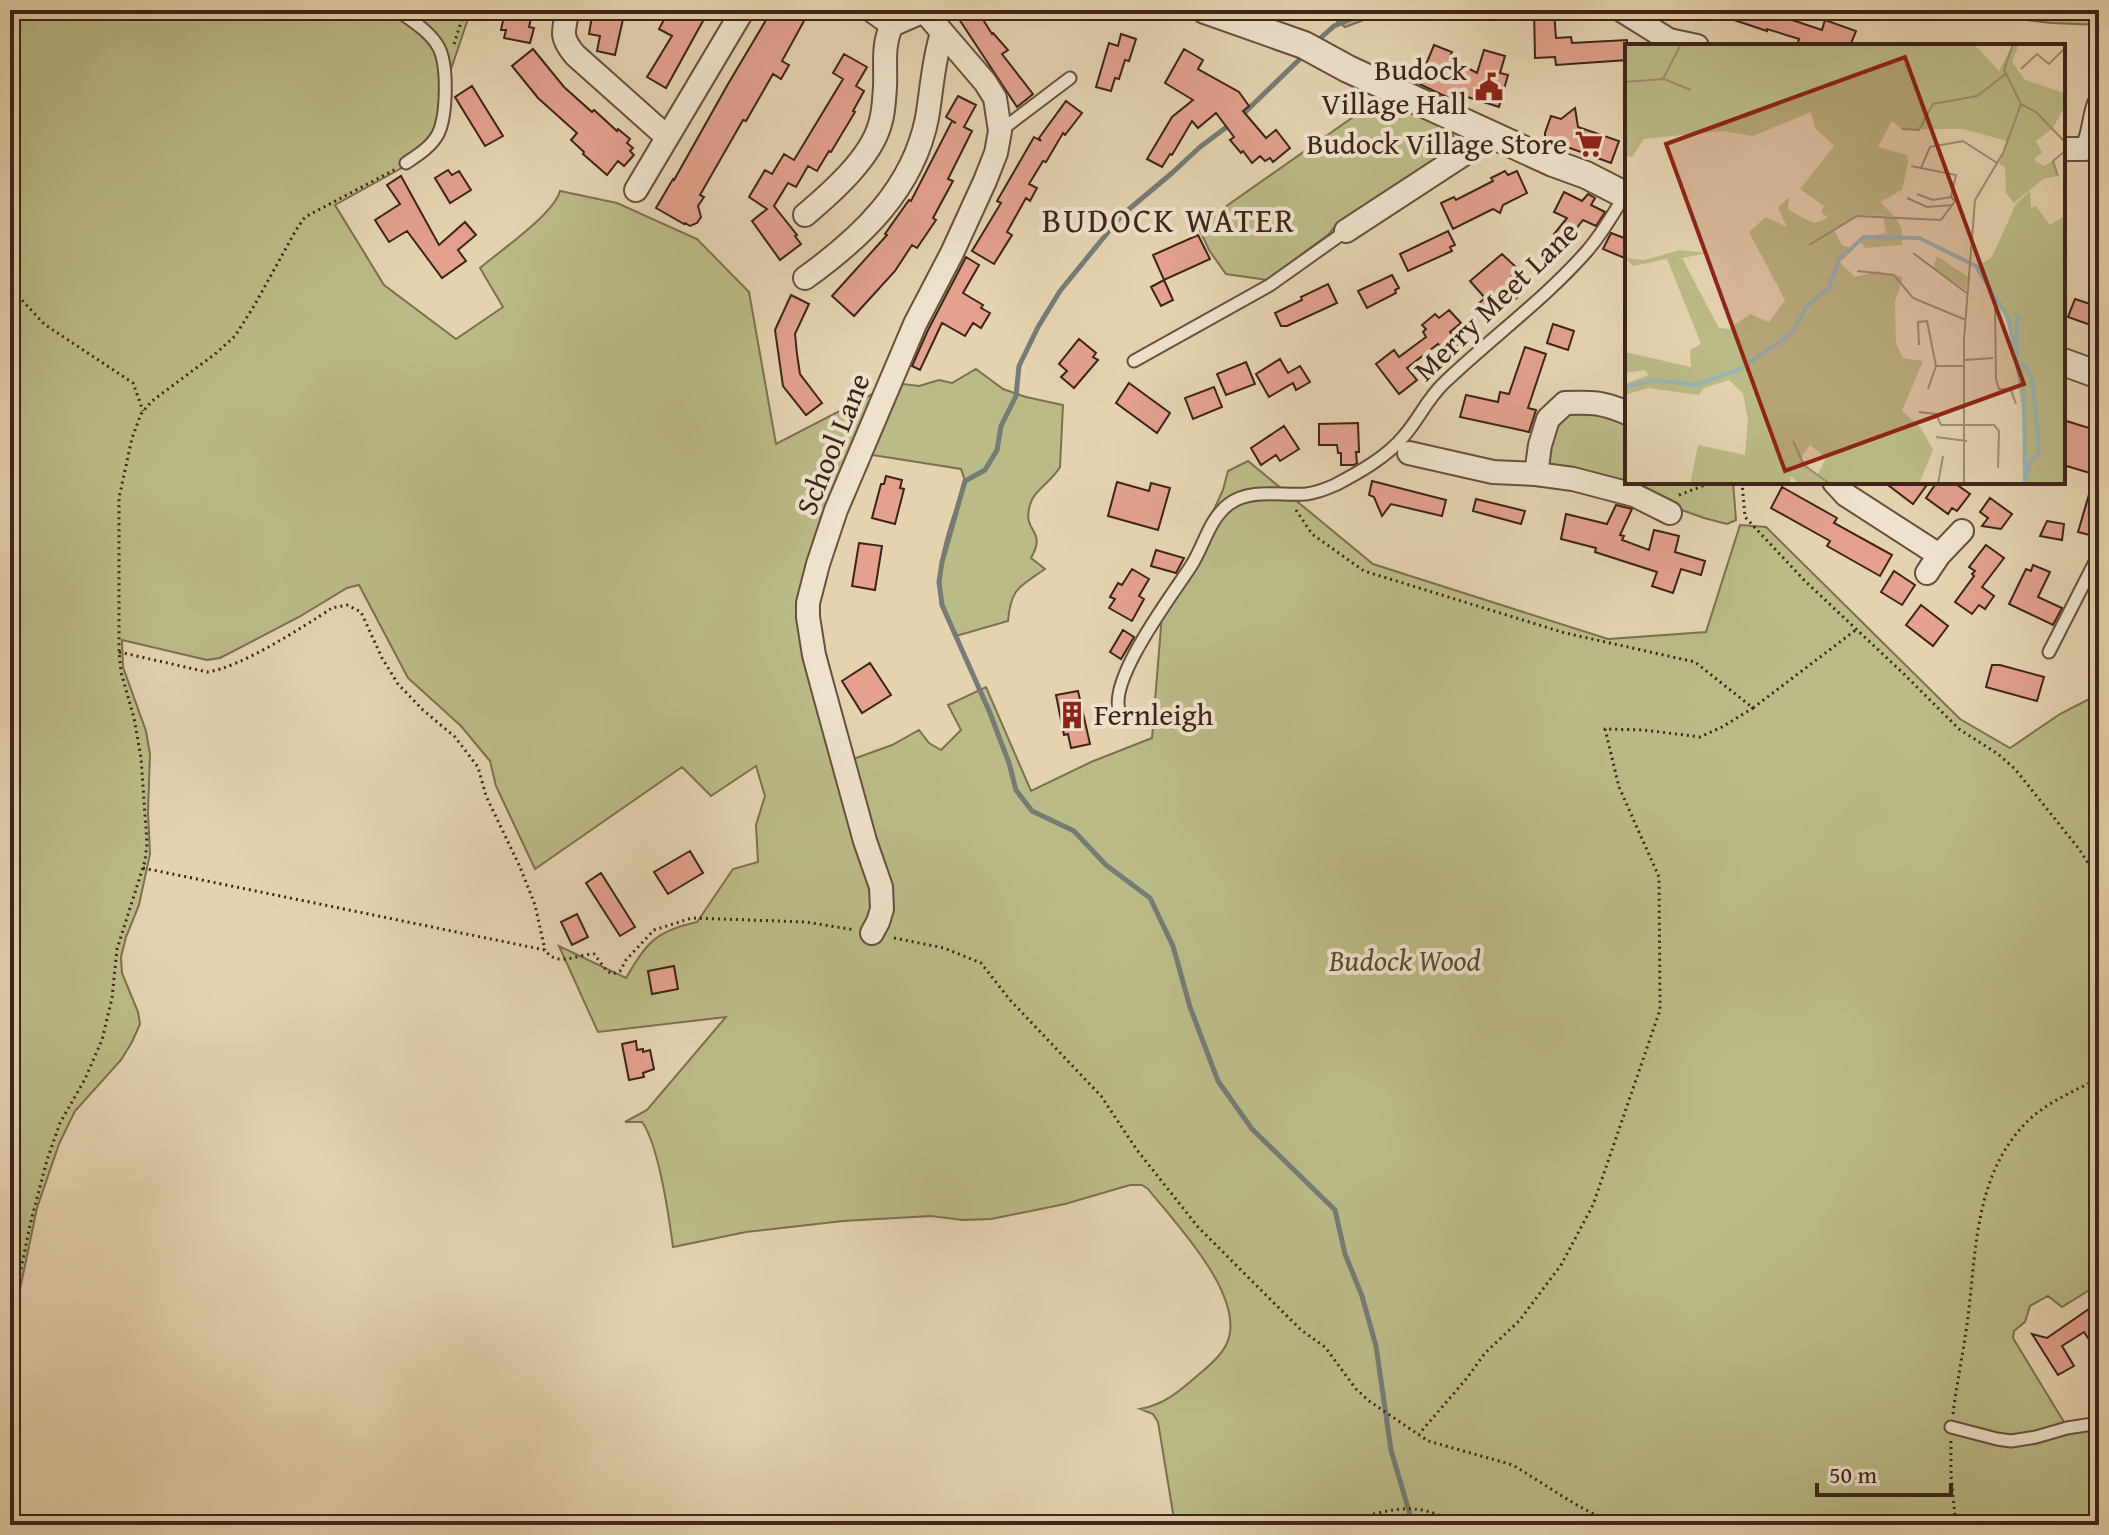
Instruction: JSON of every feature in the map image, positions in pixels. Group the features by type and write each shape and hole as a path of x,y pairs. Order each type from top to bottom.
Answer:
{"street":[{"path":"568,10 564,41 575,55 667,137"},
{"path":"636,190 743,10"},
{"path":"871,10 892,25"},
{"path":"1205,10 1310,48 1348,69 1625,194"},
{"path":"1621,10 1669,40 1688,44"},
{"path":"816,212 882,133 885,46 892,25 924,11"},
{"name":"School Lane","path":"872,933 882,909 881,887 865,841 814,655 808,603 836,510 915,324 985,181 996,153 1000,131 995,98 985,82 924,11"},
{"path":"805,278 847,247 870,225 905,177 919,148 927,118 933,70 942,33"},
{"path":"2065,149 2085,149 2090,145 2099,104"},
{"path":"1346,231 1470,150 1479,129"},
{"path":"2065,363 2099,375"},
{"path":"1536,474 1548,419 1565,403 1607,404 1625,412"},
{"path":"1409,453 1493,472 1573,479 1634,495 1665,511"},
{"path":"1836,484 1933,564 1962,531"}],"lane":[{"path":"397,10 438,45 444,75 444,109 439,132 429,146 406,163"},
{"path":"1000,131 1070,78"},
{"name":"Merry Meet Lane","path":"1121,715 1117,700 1127,668 1193,563 1221,511 1248,495 1310,494 1333,486 1400,441 1436,391 1575,264 1625,196"},
{"path":"1134,361 1270,285 1346,231"},
{"path":"2049,652 2099,559"},
{"path":"1951,1427 2011,1441 2099,1423"}],"path":[{"path":"444,75 465,10"},
{"path":"10,1322 47,1160 60,1123 85,1079 102,1040 112,998 117,949 143,868 147,843 141,758 119,652 119,498 132,438 143,411 152,401 235,336 305,217 406,163"},
{"path":"10,287 44,324 133,383 143,411"},
{"path":"1665,511 1666,501 1708,484"},
{"path":"1742,484 1745,517 1805,581 1959,729 2015,769 2099,879"},
{"path":"1286,494 1312,534 1364,571 1565,633 1695,662 1753,708"},
{"path":"119,652 207,672 251,656 332,608 347,605 361,612 398,684 455,737 478,767 486,796 535,905 545,950 558,960 594,954 613,974 620,971 626,960 654,930 692,918 806,922 944,948 981,963 1010,1000 1101,1096 1137,1150 1198,1227 1301,1330 1325,1347 1356,1389 1369,1401 1428,1441 1513,1465 1614,1525"},
{"path":"1419,1434 1485,1353 1519,1321 1561,1265 1593,1205 1660,1010 1659,877 1619,787 1605,729 1700,737 1753,708 1857,629"},
{"path":"143,868 545,950"},
{"path":"1956,1525 1951,1476 1951,1427 1984,1196 2014,1137 2028,1120 2099,1078"},
{"path":"1339,1525 1413,1509 1464,1525"}],"green space":[{"name":"Budock Wood","path":"10,10 395,10 431,39 442,61 438,132 407,165 335,205 384,285 456,339 503,307 480,268 548,211 560,191 617,203 697,239 749,292 776,444 882,389 805,590 848,761 892,745 919,730 929,743 941,750 961,730 948,705 986,687 1031,791 1091,762 1152,738 1163,602 1192,557 1223,490 1228,471 1248,461 1373,564 1608,639 1706,632 1740,525 1766,527 1960,719 2010,748 2060,714 2099,694 2099,1284 2062,1307 2048,1296 2030,1306 2025,1322 2014,1331 2013,1338 2067,1427 2099,1423 2099,1525 1175,1525 1158,1422 1153,1414 1140,1409 1172,1396 1210,1365 1227,1343 1230,1325 1227,1304 1218,1283 1190,1241 1148,1189 1142,1185 1130,1185 1065,1204 991,1219 931,1216 843,1221 746,1232 673,1247 662,1182 648,1133 642,1122 625,1122 647,1110 726,1017 598,1032 559,946 626,978 654,940 672,929 697,922 733,869 758,862 756,825 765,796 756,766 711,796 682,767 535,869 496,786 490,761 461,726 408,678 359,585 347,588 220,658 207,660 122,640 123,667 146,731 150,754 150,854 139,905 121,957 122,973 140,1024 121,1060 75,1111 59,1144 37,1208 10,1337"},
{"path":"401,10 471,10 446,84 444,56"},
{"path":"1333,10 1390,10 1345,27 1337,21"},
{"path":"1947,10 2099,10 2099,25 2051,23"},
{"path":"1386,94 1439,120 1453,134 1456,150 1336,225 1329,234 1267,280 1226,274 1209,250 1198,226"},
{"path":"976,369 1003,389 1063,405 1060,467 1034,497 1029,509 1029,523 1037,542 1031,558 1045,569 1014,594 1008,621 956,636 943,605 940,585 946,540 965,481 961,469 866,454 895,383 919,386 939,380 952,383"},
{"path":"1567,406 1625,416 1625,484 1733,484 1736,520 1727,524 1544,471 1543,445"}],"building":[{"path":"511,10 533,10 529,27 534,28 530,43 504,38 506,30 501,30 504,16 509,17"},
{"path":"593,10 625,10 615,55 597,51 600,36 589,34"},
{"path":"669,10 709,10 666,88 647,77 672,36 659,29"},
{"path":"772,10 810,10 782,61 789,65 781,79 773,74 700,195 704,197 698,206 701,217 690,226 684,224 656,208"},
{"path":"953,10 977,10 992,34 1008,50 1002,54 1033,94 1017,107"},
{"path":"1534,10 1554,10 1556,38 1571,37 1572,43 1627,40 1625,60 1556,65 1555,57 1535,58"},
{"path":"1713,10 1776,10 1775,13 1780,16 1822,30 1825,20 1856,31 1851,44 1798,44 1799,39 1713,13"},
{"path":"1121,34 1136,39 1129,61 1125,60 1111,91 1096,87 1109,43 1118,46"},
{"path":"1434,45 1452,52 1449,58 1477,73 1484,50 1505,56 1500,73 1508,75 1499,107 1458,94 1455,101 1411,80 1418,64 1425,67"},
{"path":"533,49 564,87 630,139 627,143 633,148 630,151 634,155 624,166 618,161 607,175 583,154 571,140 577,133 538,98 512,66"},
{"path":"1184,49 1203,60 1198,69 1239,92 1249,106 1243,111 1266,138 1276,130 1290,148 1273,162 1270,158 1265,161 1260,156 1252,163 1230,140 1234,137 1216,113 1198,128 1192,121 1162,167 1147,159 1172,117 1193,100 1165,83"},
{"path":"844,54 867,67 856,86 864,91 855,112 817,171 808,166 796,187 788,183 774,206 801,244 780,260 752,221 767,209 749,197 765,170 772,174 784,154 794,160 843,79 833,73"},
{"path":"472,86 503,136 485,146 455,97"},
{"path":"958,96 976,105 964,127 972,131 948,179 953,181 933,218 936,220 917,248 912,245 895,271 854,316 832,296 887,235 911,201 952,121 956,123 946,117"},
{"path":"1066,101 1082,113 1065,135 1063,133 1029,184 1037,188 1030,201 1026,198 1007,232 1012,235 994,264 972,251 1001,203 997,201 1034,137 1041,141 1039,138"},
{"path":"1575,108 1578,127 1619,141 1611,163 1545,139 1551,116 1561,119"},
{"path":"448,170 452,175 459,171 471,190 450,203 435,178"},
{"path":"1505,171 1508,175 1517,171 1527,193 1503,205 1500,213 1493,209 1453,229 1441,203 1454,197 1456,200 1493,181 1491,178"},
{"path":"401,176 439,245 465,222 476,235 458,250 466,261 442,278 407,231 389,242 375,220 400,204 387,185"},
{"path":"1564,192 1582,201 1588,194 1595,198 1591,205 1605,212 1596,226 1583,220 1565,243 1554,234 1567,218 1554,212"},
{"path":"1448,231 1455,245 1450,247 1452,251 1408,271 1400,254"},
{"path":"1611,233 1625,238 1625,258 1603,249"},
{"path":"1198,235 1210,259 1164,280 1153,255"},
{"path":"1502,254 1518,269 1508,280 1520,295 1491,319 1478,304 1485,298 1470,281"},
{"path":"966,257 979,265 963,293 990,313 981,328 973,323 965,336 942,323 920,370 912,366"},
{"path":"1392,275 1399,288 1395,290 1396,293 1367,308 1358,291"},
{"path":"1164,280 1173,300 1161,306 1151,287"},
{"path":"1328,284 1337,303 1281,326 1275,313"},
{"path":"791,295 809,304 795,334 797,354 800,374 822,403 806,415 783,386 775,330"},
{"path":"2075,299 2099,307 2099,328 2068,317"},
{"path":"1449,310 1461,323 1450,332 1459,343 1446,354 1438,344 1407,368 1417,380 1399,394 1376,364 1394,350 1399,357 1426,337 1423,332 1426,329 1422,325 1435,314 1439,318"},
{"path":"1553,324 1574,331 1568,350 1547,343"},
{"path":"1079,339 1096,353 1093,357 1098,360 1074,388 1061,377 1067,371 1059,364"},
{"path":"1525,347 1546,354 1528,408 1536,410 1529,432 1460,417 1466,395 1498,402 1500,392 1509,394"},
{"path":"1280,359 1288,373 1300,366 1310,382 1296,390 1293,383 1269,397 1256,374"},
{"path":"1246,362 1255,384 1226,395 1217,374"},
{"path":"1129,383 1170,413 1157,433 1116,403"},
{"path":"1214,387 1222,407 1193,419 1185,398"},
{"path":"2065,421 2099,431 2099,444 2090,473 2065,466"},
{"path":"1358,423 1357,463 1341,465 1337,445 1319,445 1319,424"},
{"path":"1284,426 1299,449 1280,461 1276,455 1261,465 1251,448"},
{"path":"2095,474 2099,475 2097,537 2078,532"},
{"path":"886,476 902,480 900,488 904,489 895,524 872,518"},
{"path":"1372,481 1446,500 1442,516 1391,504 1382,516 1374,497 1369,495"},
{"path":"1117,482 1149,491 1151,483 1170,488 1158,530 1108,516"},
{"path":"1887,484 1928,484 1913,504"},
{"path":"1936,484 1956,484 1970,494 1957,511 1952,508 1948,514 1926,498"},
{"path":"1782,487 1837,518 1834,523 1892,555 1880,576 1827,546 1830,541 1771,508"},
{"path":"1990,498 2012,514 2001,529 1982,526 1988,518 1980,512"},
{"path":"1476,499 1525,511 1521,524 1473,511"},
{"path":"1616,505 1632,509 1620,535 1624,536 1622,540 1649,550 1654,530 1679,536 1675,552 1705,561 1701,575 1681,569 1673,593 1652,586 1657,572 1595,552 1596,548 1561,539 1566,514 1607,524"},
{"path":"2047,521 2064,524 2062,540 2040,536"},
{"path":"859,543 882,546 875,590 852,586"},
{"path":"1986,545 2004,558 1982,587 1994,596 1985,609 1979,605 1972,614 1955,602 1974,576 1975,571 1969,567"},
{"path":"1156,550 1184,558 1176,573 1151,566"},
{"path":"2033,565 2050,572 2038,597 2062,608 2053,625 2009,604 2026,569 2031,571"},
{"path":"1132,569 1149,579 1139,596 1144,599 1132,621 1109,608 1115,599 1110,597 1118,583 1122,585"},
{"path":"1894,571 1915,585 1902,605 1881,592"},
{"path":"1921,605 1948,626 1933,646 1906,625"},
{"path":"1123,630 1134,637 1121,659 1110,652"},
{"path":"870,663 891,695 862,713 842,681"},
{"path":"1992,665 2044,677 2037,701 1986,687"},
{"name":"Fernleigh","path":"1078,691 1090,744 1071,748 1068,734 1064,735 1056,695"},
{"path":"690,851 703,873 668,894 654,872"},
{"path":"601,873 635,927 620,936 586,883"},
{"path":"577,914 588,937 572,945 561,922"},
{"path":"674,966 678,989 652,994 648,971"},
{"path":"636,1041 637,1050 650,1050 654,1069 643,1073 644,1077 629,1080 622,1044"},
{"path":"2099,1302 2099,1355 2084,1332 2062,1346 2074,1366 2058,1375 2032,1334 2047,1338"}],"waterway":[{"path":"1316,42 1334,26 1373,10"},
{"path":"2042,10 2099,14"},
{"path":"1240,117 1304,55"},
{"path":"1232,123 1122,215 1060,291 1019,366 1016,396 1001,426 997,450 985,470 965,481 939,582 942,605 990,713 1016,790 1032,811 1074,831 1106,865 1150,898 1173,946 1190,1007 1218,1081 1252,1129 1335,1210 1345,1254 1362,1296 1376,1346 1391,1450 1413,1525"}],"place":[{"name":"Budock Village Hall","path":"1489,87"},
{"name":"Budock Village Store","path":"1589,144"},
{"name":"Fernleigh","path":"1072,715"}],"district":[{"name":"BUDOCK WATER","path":"1169,220"}]}
